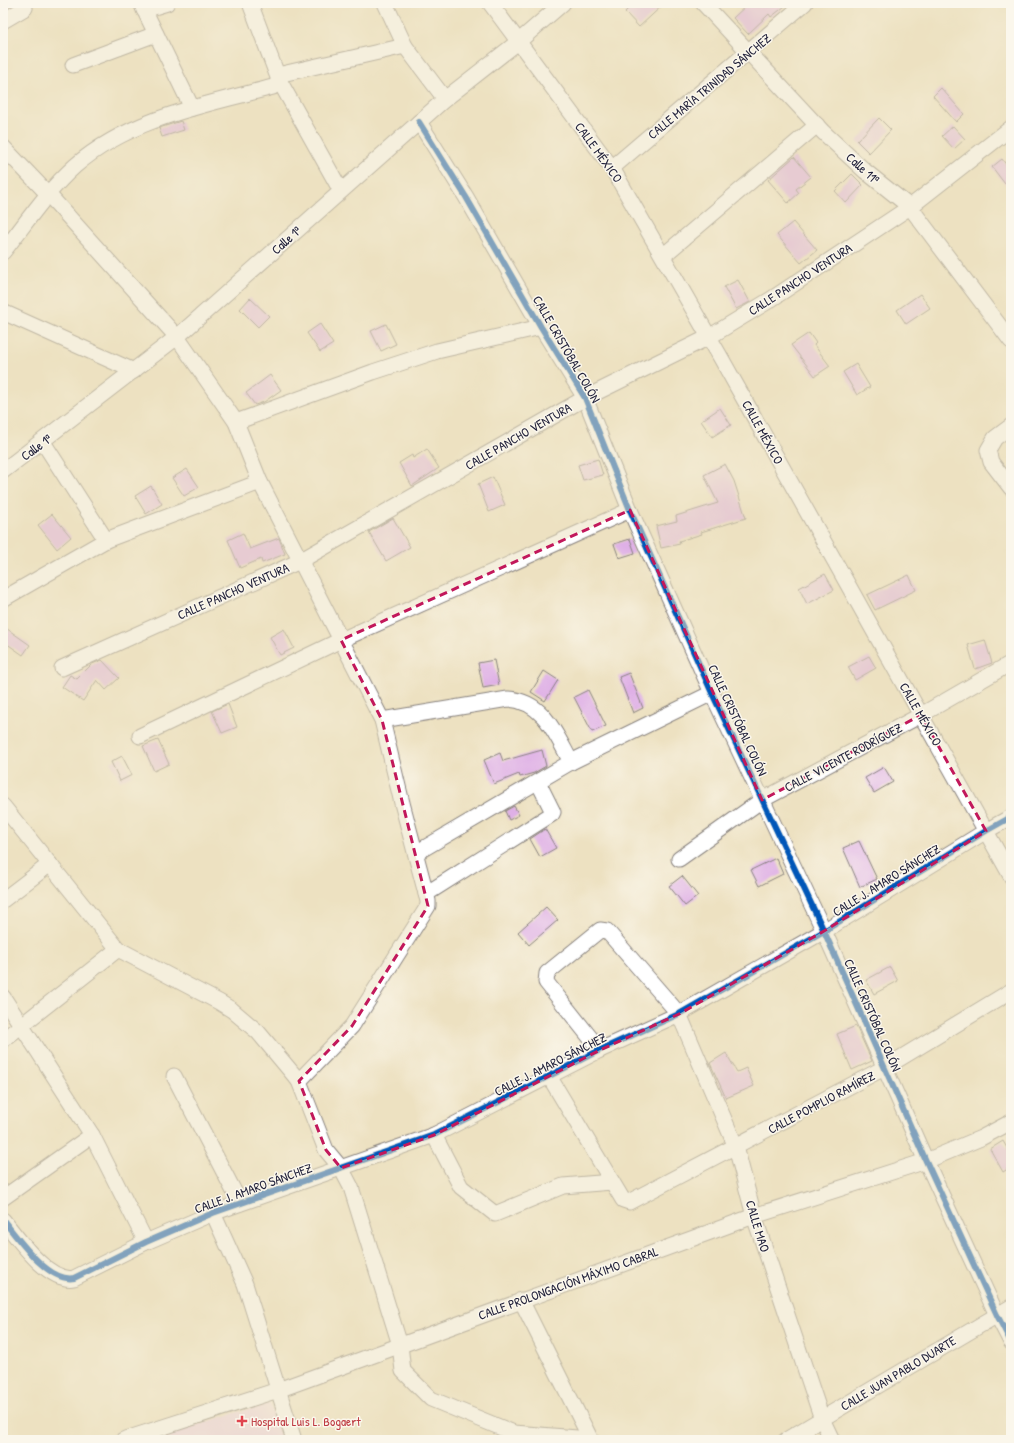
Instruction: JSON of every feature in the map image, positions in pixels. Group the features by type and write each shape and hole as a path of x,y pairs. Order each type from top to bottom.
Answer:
{"street":[{"path":"167,3 143,7 192,108"},
{"path":"250,3 279,80 341,191"},
{"path":"385,3 405,46 445,99"},
{"name":"CALLE MÉXICO","path":"490,3 612,168 709,337 1011,876"},
{"name":"Calle 1ª","path":"3,472 44,442 177,337 445,99 518,42 563,3"},
{"name":"Calle 11ª","path":"703,3 817,125 865,171 910,207 1011,341"},
{"name":"CALLE MARÍA TRINIDAD SÁNCHEZ","path":"612,168 750,52 805,3"},
{"path":"3,21 25,8"},
{"path":"73,65 156,34"},
{"path":"3,252 48,194 74,167 108,142 148,123 192,108 273,87 282,74 405,46"},
{"name":"CALLE CRISTÓBAL COLÓN","path":"419,122 466,197 541,327 585,398 630,510 712,693 824,931 926,1161 1011,1342"},
{"path":"663,256 817,125"},
{"name":"CALLE PANCHO VENTURA","path":"62,668 300,561 585,398 709,337 770,300 910,207 1011,128"},
{"path":"3,147 48,194 177,337 236,422 260,482 382,720 428,901 426,912 352,1026 299,1081"},
{"path":"3,312 134,371"},
{"path":"236,422 373,372 437,351 541,327"},
{"path":"1011,426 995,438 988,450 992,462 1011,488"},
{"path":"44,442 106,540"},
{"path":"3,599 106,540 260,482"},
{"path":"140,736 341,640 630,510"},
{"name":"CALLE VICENTE RODRÍGUEZ","path":"679,858 762,800 921,715 1011,663"},
{"path":"416,853 572,762 712,693"},
{"path":"382,720 515,699 533,707 548,719 572,762"},
{"path":"426,894 552,814 553,812 538,782"},
{"path":"3,806 118,949 232,1010 258,1032 299,1081 326,1150 341,1168 351,1187 400,1345 403,1371 432,1399 514,1433 590,1439"},
{"name":"CALLE J. AMARO SÁNCHEZ","path":"3,1220 40,1263 56,1275 68,1279 74,1278 146,1242 213,1213 434,1135 600,1050 679,1014 824,931 1011,817"},
{"path":"3,900 50,864"},
{"name":"CALLE MAO","path":"600,1050 546,982 545,978 547,973 600,930 607,931 679,1014 736,1147 754,1216 822,1419 832,1440"},
{"path":"3,1040 20,1025 118,949"},
{"name":"CALLE POMPLIO RAMÍREZ","path":"612,1182 625,1202 629,1202 884,1068 1011,992"},
{"path":"3,997 92,1135 146,1242"},
{"path":"174,1076 240,1203"},
{"path":"434,1135 461,1187 495,1214 563,1186 612,1182 549,1076"},
{"name":"CALLE PROLONGACIÓN MÁXIMO CABRAL","path":"123,1440 278,1390 754,1216 926,1161 981,1138 1011,1122"},
{"path":"3,1198 92,1135"},
{"path":"213,1213 245,1284 294,1440"},
{"path":"521,1300 590,1439"},
{"name":"CALLE JUAN PABLO DUARTE","path":"786,1440 1011,1306"}],"highlighted area":[{"path":"630,510 762,800 921,715 986,831 824,931 679,1014 600,1050 434,1135 341,1168 326,1150 299,1081 352,1026 428,906 382,720 341,640"}],"shaded area":[{"name":"Hospital Luis L. Bogaert","path":"270,1402 282,1440 147,1440"}],"building":[{"path":"634,3 665,3 639,27 625,12"},
{"path":"749,3 789,3 771,17 769,14 748,34 733,18"},
{"path":"941,88 964,114 956,122 933,96"},
{"path":"879,118 891,130 869,153 857,141"},
{"path":"181,121 184,130 162,137 159,128"},
{"path":"953,126 965,139 954,149 942,136"},
{"path":"794,157 811,177 796,189 799,193 788,203 768,180"},
{"path":"1002,159 1011,171 1011,179 1005,184 992,167"},
{"path":"852,174 863,185 846,203 835,191"},
{"path":"793,222 817,250 801,263 777,235"},
{"path":"738,280 750,302 736,309 724,287"},
{"path":"920,294 930,308 906,324 897,310"},
{"path":"250,298 269,316 258,327 240,309"},
{"path":"320,324 333,344 320,352 307,333"},
{"path":"386,324 396,344 381,351 371,331"},
{"path":"809,333 816,343 814,345 830,366 815,376 791,345"},
{"path":"856,364 870,387 857,395 843,372"},
{"path":"270,375 281,390 264,402 255,405 246,393"},
{"path":"720,408 731,425 712,437 701,421"},
{"path":"427,449 439,468 412,486 399,463 412,455 413,458"},
{"path":"598,459 603,475 583,480 578,465"},
{"path":"725,464 734,481 746,518 701,532 702,534 679,541 680,544 661,548 656,526 677,521 676,516 718,503 704,475"},
{"path":"187,469 199,487 184,496 172,478"},
{"path":"493,477 505,505 489,512 478,484"},
{"path":"151,486 162,504 146,514 135,496"},
{"path":"52,514 71,537 57,549 38,525"},
{"path":"393,518 410,547 386,561 369,532"},
{"path":"243,533 250,549 279,538 285,554 262,563 261,559 240,568 228,540"},
{"path":"630,539 635,553 619,558 614,544"},
{"path":"825,574 834,590 807,604 799,588"},
{"path":"909,575 916,590 875,610 867,595"},
{"path":"3,626 30,645 23,655 3,641"},
{"path":"284,629 294,648 280,655 270,637"},
{"path":"985,640 992,663 975,669 968,645"},
{"path":"869,656 876,668 855,680 848,667"},
{"path":"102,660 119,678 106,690 97,680 83,701 62,687 70,675 77,679 92,664"},
{"path":"494,660 499,685 483,688 478,663"},
{"path":"544,671 558,680 545,701 531,692"},
{"path":"629,673 643,708 633,713 619,677"},
{"path":"588,690 606,726 592,732 574,697"},
{"path":"228,704 237,727 222,733 212,711"},
{"path":"158,740 169,764 154,771 143,746"},
{"path":"542,750 546,766 534,773 520,777 519,774 494,784 484,760 500,753 503,761"},
{"path":"122,756 132,775 120,781 111,762"},
{"path":"884,767 893,782 874,793 865,778"},
{"path":"514,806 519,815 509,820 505,811"},
{"path":"545,829 556,848 540,857 530,839"},
{"path":"859,841 877,879 860,887 843,848"},
{"path":"776,858 783,874 759,886 751,870"},
{"path":"682,876 698,896 685,906 669,886"},
{"path":"546,907 558,920 529,945 518,932"},
{"path":"890,967 898,981 874,994 866,980"},
{"path":"856,1026 872,1061 852,1070 837,1034"},
{"path":"726,1053 737,1072 746,1068 754,1086 726,1098 710,1063"},
{"path":"1003,1141 1011,1155 1011,1167 1003,1172 990,1149"}],"cycle path":[{"path":"419,122 466,197 541,327 585,398 630,510 712,693 824,931 926,1161 1011,1342"},
{"path":"3,1220 25,1248 44,1267 54,1274 64,1278 74,1278 146,1242 213,1213 434,1135 600,1050 679,1014 824,931 1011,817"}],"place":[{"name":"Hospital Luis L. Bogaert","path":"242,1421"}]}
